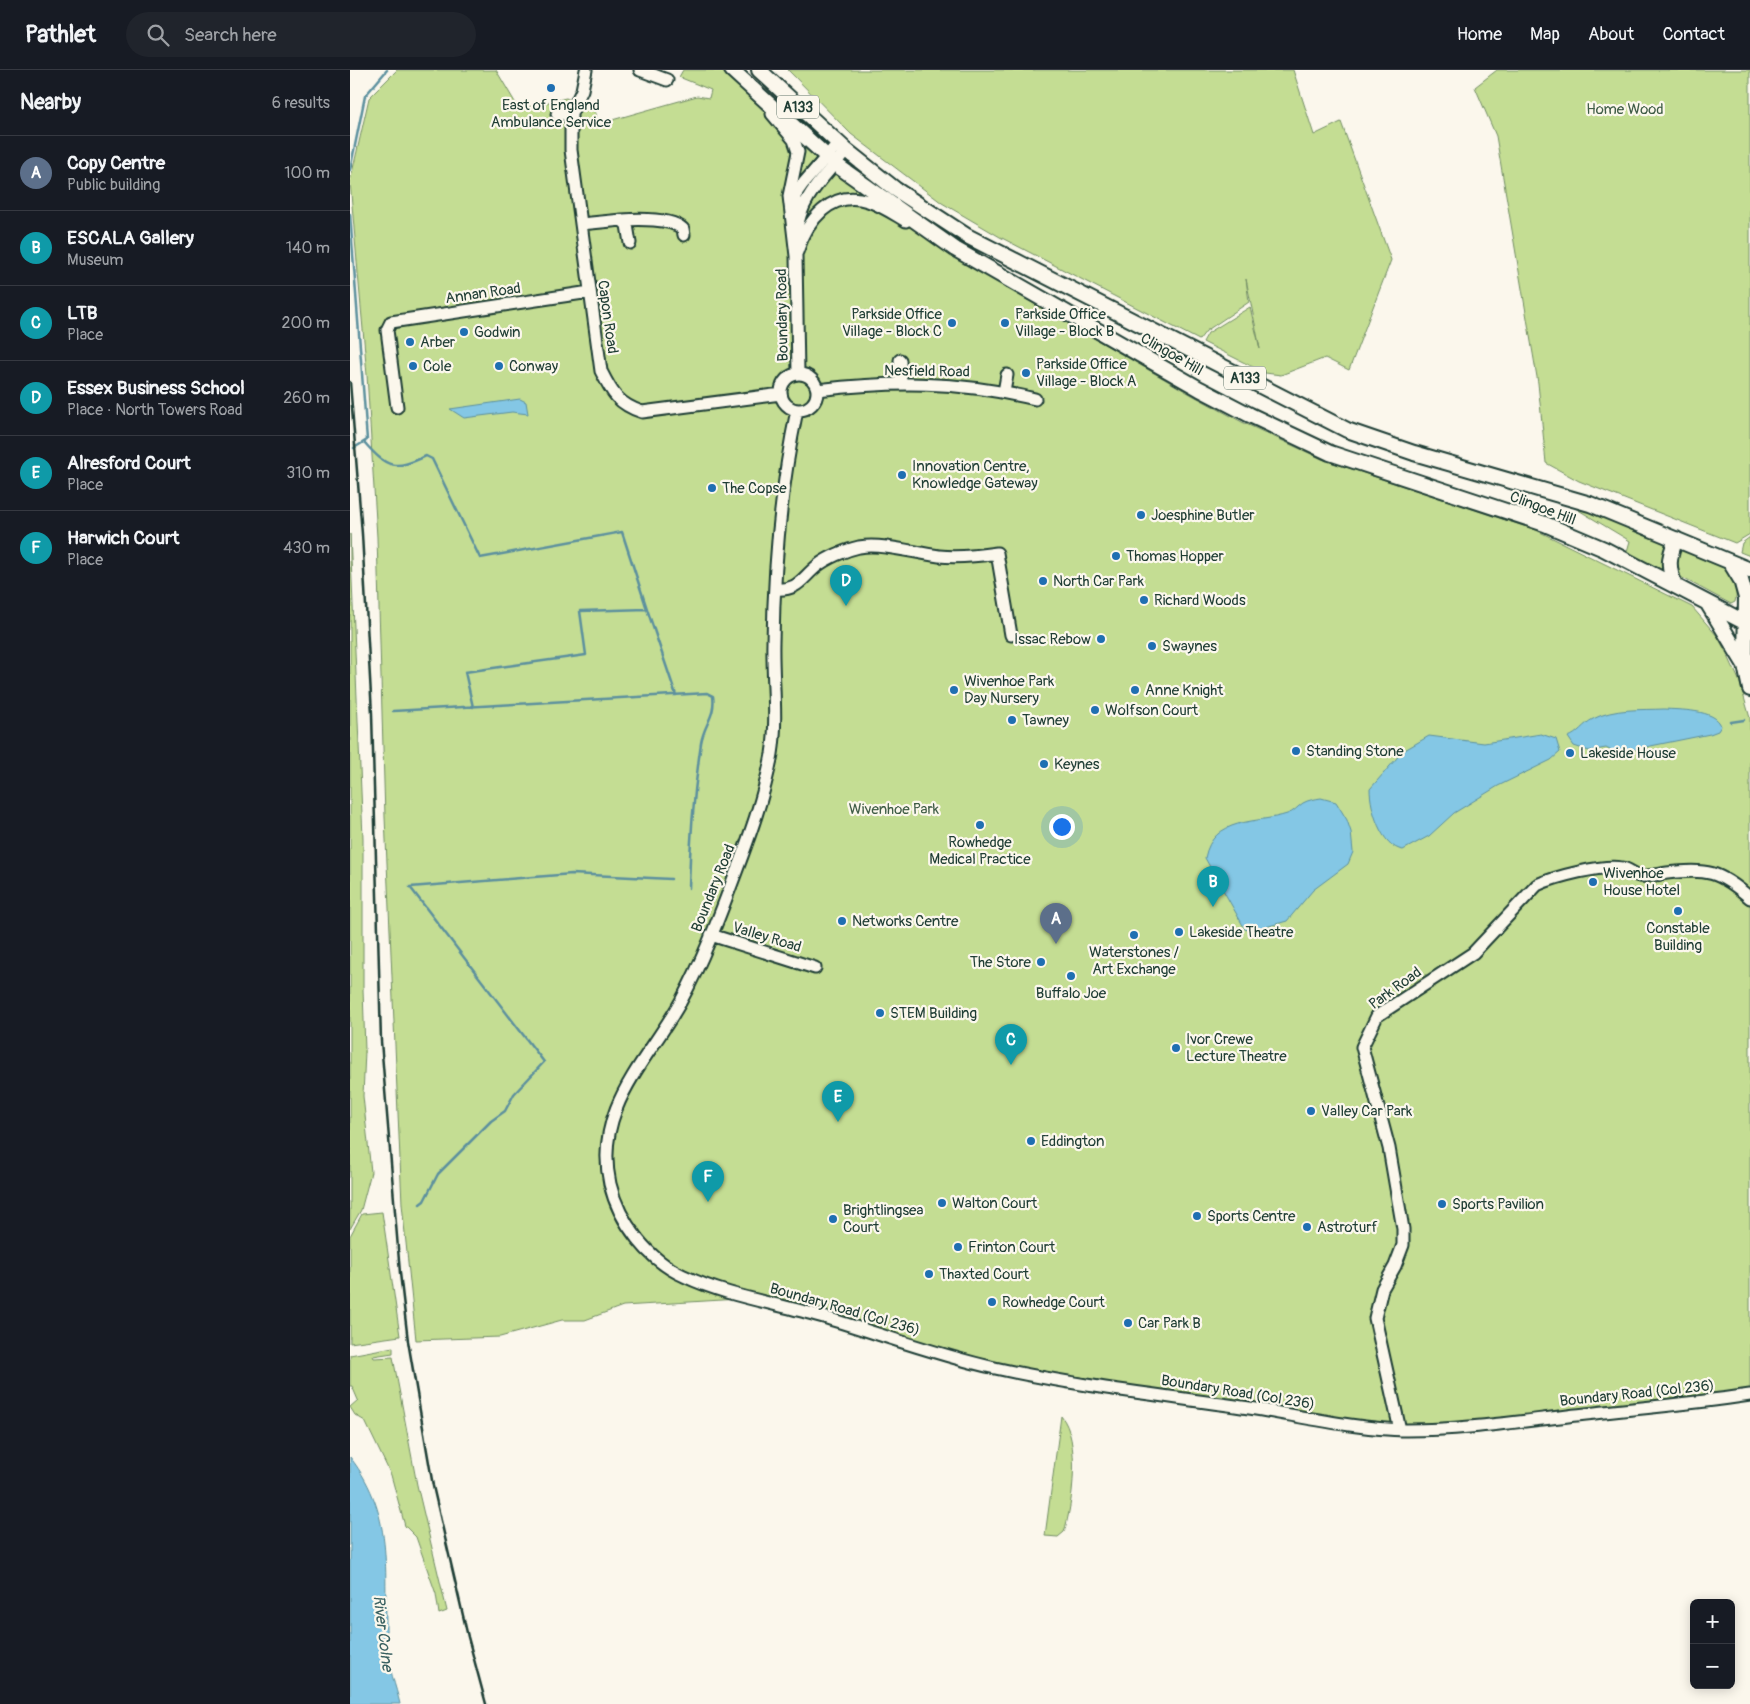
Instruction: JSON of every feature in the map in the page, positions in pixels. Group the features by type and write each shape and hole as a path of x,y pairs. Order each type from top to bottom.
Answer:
{"main road":[{"name":"Clingoe Hill","path":"732,70 753,92 830,160 955,249 1200,389 1296,438 1368,467 1545,524 1604,549 1676,585"},
{"name":"Clingoe Hill","path":"759,70 842,147 895,189 967,236 1347,430 1440,461 1513,480 1590,504 1676,539"},
{"name":"A133","path":"1676,539 1750,570"},
{"path":"1676,539 1668,560 1669,571 1676,585"},
{"path":"1730,562 1744,588 1748,648 1744,665"},
{"name":"A133","path":"1676,585 1747,624"},
{"path":"1707,602 1744,665 1750,689"}],"street":[{"name":"Capon Road","path":"586,70 582,90 571,114 571,150 601,371 610,390 626,406 642,412 697,410 780,394"},
{"path":"640,70 667,80"},
{"name":"Boundary Road","path":"753,92 797,146 797,160 789,196 791,227 796,256 798,374"},
{"path":"557,114 571,114"},
{"name":"Boundary Road","path":"791,227 797,192 842,147"},
{"name":"Boundary Road","path":"795,242 803,205 830,160"},
{"name":"Boundary Road","path":"796,256 804,234 821,210 840,200 853,198 875,204 955,249"},
{"path":"581,224 622,220 644,213 678,225 683,229 684,235"},
{"path":"622,220 627,225 630,244"},
{"name":"Annan Road","path":"397,407 387,330 388,324 394,321 590,292"},
{"path":"900,360 901,383"},
{"path":"798,374 810,378 817,390 811,404 797,410 786,404 780,394 783,382 790,376 798,374"},
{"path":"1004,392 1007,375"},
{"name":"Nesfield Road","path":"817,390 901,383 962,385 1035,399"},
{"name":"Boundary Road","path":"733,1293 682,1276 650,1253 624,1220 611,1189 607,1167 610,1132 619,1097 680,1003 711,935 760,809 772,750 775,589 782,504 797,410"},
{"path":"775,589 787,590 797,586 818,566 838,554 859,547 884,548 962,558 997,553 1010,635"},
{"name":"Park Road","path":"1400,1430 1374,1318 1382,1289 1395,1266 1403,1245 1403,1229 1390,1148 1362,1047 1376,1016 1473,953 1537,885 1550,878 1622,868 1640,876 1700,870 1720,877 1737,887 1750,898"},
{"name":"Valley Road","path":"711,935 815,968"},
{"name":"Boundary Road (Col 236)","path":"733,1293 1011,1372 1313,1419 1400,1430 1451,1429 1750,1395"}],"green space":[{"name":"Wivenhoe Park","path":"397,70 496,70 519,109 566,98 595,109 598,124 697,96 709,98 711,90 679,77 683,70 722,70 784,131 826,167 952,256 1192,395 1242,422 1322,459 1536,530 1692,607 1718,637 1728,656 1739,680 1750,718 1750,1395 1400,1430 1050,1379 755,1298 623,1306 585,1320 562,1320 500,1337 416,1340 402,1204 385,817 377,537 367,375 350,182 369,98"},
{"path":"788,70 1293,70 1314,135 1341,122 1391,260 1349,370 1325,358 1281,375 1265,373 1203,342 1208,333 1250,307 1260,349 1246,279 1249,302 1206,331 1199,340 1000,237 942,203 851,134"},
{"name":"Home Wood","path":"1497,70 1750,70 1750,534 1735,543 1579,481 1546,463 1538,383 1496,136 1475,87"},
{"path":"1576,504 1668,542 1662,558 1663,571 1626,555 1630,541 1575,508"},
{"path":"350,534 363,838 365,1051 363,1096 371,1172 361,1210 350,1229"},
{"path":"1750,537 1750,556 1740,552 1742,543"},
{"path":"1682,549 1702,554 1712,559 1729,573 1734,582 1735,602 1731,604 1677,575 1674,556"},
{"path":"382,1212 400,1336 350,1343 350,1236 362,1214"},
{"path":"393,1347 393,1353 373,1356 374,1358 393,1357 417,1485 447,1611 439,1614 436,1594 416,1537 405,1526 391,1475 365,1421 355,1415 350,1407 358,1400 352,1386 350,1386 350,1355"},
{"path":"1061,1416 1067,1426 1073,1455 1070,1505 1064,1532 1058,1537 1045,1536"}],"water":[{"path":"520,399 526,402 528,414 512,412 464,418 450,409"},
{"path":"1664,709 1704,713 1718,720 1721,726 1718,731 1710,734 1616,753 1606,748 1589,751 1574,746 1568,737 1601,715 1628,710"},
{"path":"1541,734 1556,739 1560,752 1551,760 1498,786 1454,813 1429,836 1403,850 1389,842 1378,826 1372,806 1370,789 1403,751 1429,736 1484,743"},
{"path":"1321,798 1336,802 1347,820 1351,832 1353,852 1348,864 1313,890 1287,921 1251,931 1245,929 1205,858 1210,844 1217,835 1227,828 1250,821 1287,814 1305,802"},
{"name":"River Colne","path":"350,1457 365,1480 375,1503 381,1526 385,1549 388,1655 400,1704 350,1704"}],"waterway":[{"path":"350,170 365,96 387,70"},
{"path":"350,214 367,440 354,448"},
{"path":"364,442 385,462 392,464 406,464 426,456 432,459 480,558 622,532 647,609 580,611 586,655 465,672 473,707"},
{"path":"647,609 676,695"},
{"path":"393,711 707,693 713,696 713,709 702,736 694,797 689,888"},
{"path":"1731,722 1744,720"},
{"path":"420,1204 424,1201 438,1174 491,1121 505,1111 514,1094 544,1062 410,887 572,874 671,879"}],"railway":[{"path":"350,382 362,534 372,714 381,1041 400,1273 408,1341 433,1486 468,1637 486,1704"}],"place":[{"name":"East of England Ambulance Service","path":"551,88"},
{"name":"Parkside Office Village - Block C","path":"952,323"},
{"name":"Parkside Office Village - Block B","path":"1005,323"},
{"name":"Godwin","path":"464,332"},
{"name":"Arber","path":"410,342"},
{"name":"Cole","path":"413,366"},
{"name":"Conway","path":"499,366"},
{"name":"Parkside Office Village - Block A","path":"1026,373"},
{"name":"Innovation Centre, Knowledge Gateway","path":"902,475"},
{"name":"The Copse","path":"712,488"},
{"name":"Joesphine Butler","path":"1141,515"},
{"name":"Thomas Hopper","path":"1116,556"},
{"name":"North Car Park","path":"1043,581"},
{"name":"Richard Woods","path":"1144,600"},
{"name":"Essex Business School","path":"846,606"},
{"name":"Issac Rebow","path":"1101,639"},
{"name":"Swaynes","path":"1152,646"},
{"name":"Wivenhoe Park Day Nursery","path":"954,690"},
{"name":"Anne Knight","path":"1135,690"},
{"name":"Wolfson Court","path":"1095,710"},
{"name":"Tawney","path":"1012,720"},
{"name":"Standing Stone","path":"1296,751"},
{"name":"Lakeside House","path":"1570,753"},
{"name":"Keynes","path":"1044,764"},
{"name":"Rowhedge Medical Practice","path":"980,825"},
{"name":"Wivenhoe House Hotel","path":"1593,882"},
{"name":"ESCALA Gallery","path":"1213,907"},
{"name":"Constable Building","path":"1678,911"},
{"name":"Networks Centre","path":"842,921"},
{"name":"Lakeside Theatre","path":"1179,932"},
{"name":"Waterstones / Art Exchange","path":"1134,935"},
{"name":"Copy Centre","path":"1056,944"},
{"name":"The Store","path":"1041,962"},
{"name":"Buffalo Joe","path":"1071,976"},
{"name":"STEM Building","path":"880,1013"},
{"name":"Ivor Crewe Lecture Theatre","path":"1176,1048"},
{"name":"LTB","path":"1011,1065"},
{"name":"Valley Car Park","path":"1311,1111"},
{"name":"Alresford Court","path":"838,1122"},
{"name":"Eddington","path":"1031,1141"},
{"name":"Harwich Court","path":"708,1202"},
{"name":"Walton Court","path":"942,1203"},
{"name":"Sports Pavilion","path":"1442,1204"},
{"name":"Sports Centre","path":"1197,1216"},
{"name":"Brightlingsea Court","path":"833,1219"},
{"name":"Astroturf","path":"1307,1227"},
{"name":"Frinton Court","path":"958,1247"},
{"name":"Thaxted Court","path":"929,1274"},
{"name":"Rowhedge Court","path":"992,1302"},
{"name":"Car Park B","path":"1128,1323"}]}
